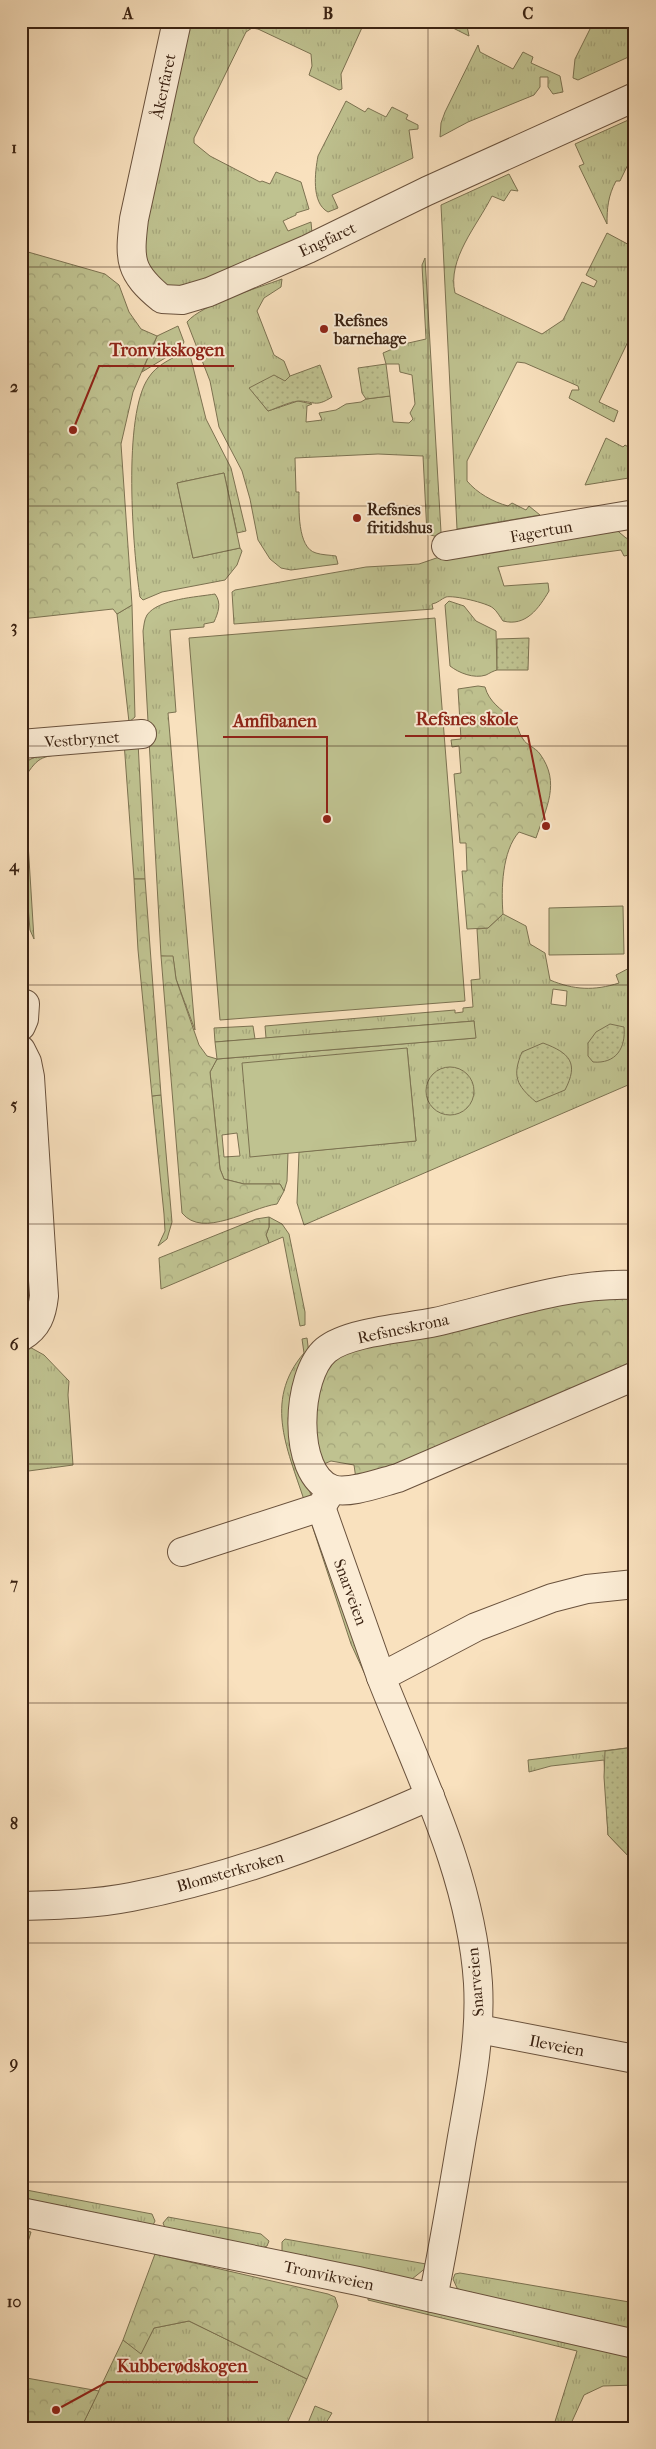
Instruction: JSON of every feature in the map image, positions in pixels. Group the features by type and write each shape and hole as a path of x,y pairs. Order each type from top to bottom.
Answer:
{"street":[{"name":"Åkerfaret","path":"148,150 177,21"},
{"name":"Engfaret","path":"148,150 134,219 132,263 137,275 162,299 182,300 209,292 308,249 427,192 635,97"},
{"name":"Fagertun","path":"446,546 635,514"},
{"name":"Vestbrynet","path":"21,744 142,734"},
{"path":"21,1050 27,1062 30,1077 44,1296 39,1321 21,1337"},
{"name":"Refsneskrona","path":"326,1498 310,1464 302,1432 301,1408 304,1390 313,1370 324,1352 330,1347 344,1340 434,1322 569,1289 605,1284 635,1285"},
{"path":"182,1552 326,1498 398,1478 635,1376"},
{"name":"Snarveien","path":"326,1498 381,1677 430,1796 457,1873 467,1912 478,1983 479,2029 477,2052 433,2298"},
{"path":"381,1677 476,1627 552,1598 587,1589 635,1584"},
{"name":"Blomsterkroken","path":"21,1906 76,1904 129,1897 247,1868 376,1820 430,1796"},
{"name":"Ileveien","path":"479,2029 635,2059"},
{"name":"Tronvikveien","path":"21,2212 433,2298 635,2344"}],"green space":[{"path":"190,21 365,21 341,74 342,89 339,90 309,75 312,66 311,54 258,29 252,28 246,32 194,138 194,143 210,156 260,182 270,184 276,172 301,182 309,209 296,213 296,215 283,221 288,231 311,222 312,233 187,288 163,285 148,271 144,248 145,229"},
{"path":"439,21 463,21 467,26 469,36"},
{"path":"594,21 630,21 635,26 635,54 578,80 573,78 575,59"},
{"path":"478,45 480,52 513,69 523,52 533,57 531,63 560,76 563,92 553,94 548,87 548,77 540,77 540,87 534,95 468,122 440,137 441,123 445,112"},
{"path":"346,101 365,112 368,108 386,117 392,107 408,115 406,119 418,125 418,129 409,130 413,158 332,195 338,208 328,212 319,202 317,195 315,178 318,156"},
{"path":"635,117 635,150 620,181 616,181 611,192 607,224 579,166 584,164 575,144"},
{"path":"509,174 518,191 511,190 504,201 492,196 459,255 455,268 455,293 542,334 563,320 582,282 594,287 597,281 586,275 607,233 635,248 635,327 599,402 618,411 614,422 569,398 572,390 579,390 578,386 525,363 517,362 467,461 467,481 480,493 497,502 508,506 512,503 526,510 529,506 540,515 457,529 441,205"},
{"path":"21,250 105,274 119,285 129,312 141,329 157,336 133,392 121,444 132,605 117,614 113,609 21,619"},
{"path":"425,258 441,532 438,537 427,534 423,456 378,454 295,458 296,492 299,492 300,527 305,544 316,553 336,556 338,564 291,570 281,568 270,559 258,540 242,471 219,427 210,381 187,322 194,315 217,303 282,279 281,287 264,298 257,311 274,355 284,361 290,376 285,382 250,388 268,411 298,401 312,404 307,406 306,422 322,420 319,413 336,410 346,404 390,396 393,422 409,423 413,419 410,413 415,404 412,375 400,372 399,364 386,364 383,353 404,344 426,339 422,265"},
{"path":"178,326 184,342 180,349 142,372 157,336"},
{"path":"180,354 190,355 206,419 231,468 246,531 237,533 224,473 177,483 193,558 240,548 242,551 237,565 225,580 162,592 143,600 140,597 137,576 133,517 132,451 135,421 141,395 149,377 159,366"},
{"path":"386,364 390,396 366,399 362,393 358,368"},
{"path":"320,365 332,397 322,402 298,401 268,411 249,388 274,375 285,381 290,376"},
{"path":"606,438 635,451 635,477 585,485"},
{"path":"224,473 240,548 193,558 177,483"},
{"path":"613,527 626,538 635,541 635,554 624,556 621,550 498,567 504,586 548,583 549,591 541,604 531,615 518,621 503,621 493,608 484,604 456,597 446,597 432,604 433,609 234,624 232,592 235,590 366,567 419,564 448,554"},
{"path":"215,594 219,604 214,622 204,624 204,627 170,630 176,712 168,713 195,1030 176,979 173,957 161,956 143,631 147,615 160,605"},
{"path":"449,601 464,606 476,621 496,631 497,670 486,675 472,676 450,666 445,605"},
{"path":"132,605 135,717 129,722 117,614"},
{"path":"435,618 465,1001 220,1020 189,638"},
{"path":"529,638 528,670 497,670 497,639"},
{"path":"478,686 485,687 492,701 514,721 524,741 540,754 550,775 551,785 550,796 536,838 519,832 509,849 504,871 503,914 488,928 467,929 462,871 467,871 466,843 460,843 454,774 461,773 459,746 452,747 451,740 461,739 458,689"},
{"path":"124,742 138,742 145,879 134,879"},
{"path":"43,753 71,753 43,758 34,765 24,779 34,939 30,930 21,821 21,772 29,760"},
{"path":"134,879 145,879 161,1095 152,1096 138,950"},
{"path":"623,906 624,954 549,955 549,908"},
{"path":"503,914 526,926 530,944 545,953 550,980 567,986 593,988 619,983 616,975 635,965 635,1082 304,1225 297,1203 299,1152 416,1141 407,1048 251,1156 288,1153 287,1181 284,1191 280,1184 244,1184 224,1179 220,1169 210,1072 217,1059 475,1038 474,1021 266,1038 265,1026 455,1010 455,1013 463,1012 463,1008 473,1007 471,980 480,979 477,929 488,928","holes":["553,989 567,991 566,1006 551,1004","237,1133 240,1156 224,1157 222,1135"]},
{"path":"161,956 173,956 176,979 199,1045 207,1056 217,1059 210,1072 220,1169 224,1179 244,1184 280,1184 284,1191 277,1204 214,1223 202,1223 191,1220 182,1213"},
{"path":"474,1021 476,1038 217,1059 215,1042"},
{"path":"610,1024 624,1027 621,1048 618,1053 608,1060 593,1062 588,1056 588,1043 596,1032"},
{"path":"253,1026 255,1039 215,1042 214,1028"},
{"path":"543,1043 566,1055 571,1066 571,1073 565,1090 536,1102 520,1085 517,1068 522,1052"},
{"path":"407,1048 416,1141 250,1157 242,1063"},
{"path":"450,1067 459,1069 467,1074 472,1082 474,1091 472,1100 467,1108 459,1113 450,1115 441,1113 433,1108 428,1100 426,1091 428,1082 433,1074 441,1069"},
{"path":"161,1095 172,1222 167,1239 158,1246 165,1231 152,1096"},
{"path":"269,1217 282,1224 289,1234 305,1312 305,1325 300,1326 283,1237 269,1243 266,1235 269,1227"},
{"path":"269,1217 269,1227 266,1235 269,1243 161,1289 159,1258 256,1219"},
{"path":"635,1291 635,1366 477,1437 356,1479 354,1465 331,1461 319,1466 310,1391 330,1358 374,1339"},
{"path":"307,1338 309,1354 295,1434 311,1496 306,1506 287,1447 282,1409 284,1390 291,1371 304,1353 302,1339"},
{"path":"26,1345 44,1355 69,1381 68,1395 73,1465 21,1472 21,1346"},
{"path":"316,1515 368,1681 351,1644 309,1516"},
{"path":"635,1747 635,1863 608,1835 604,1760 551,1766 529,1772 528,1760"},
{"path":"635,1747 635,1863 608,1835 604,1777 605,1751"},
{"path":"21,2189 152,2214 155,2221 153,2225 21,2201"},
{"path":"168,2217 261,2234 269,2241 267,2246 262,2248 165,2228 163,2223"},
{"path":"21,2230 31,2232 21,2266"},
{"path":"285,2239 426,2264 427,2267 412,2279 401,2278 282,2252 282,2242"},
{"path":"155,2254 335,2297 338,2306 307,2379 189,2321 154,2328 141,2354 123,2340"},
{"path":"460,2273 635,2303 635,2333 464,2293 457,2288 453,2279 455,2274"},
{"path":"368,2295 635,2355 635,2385 603,2386 584,2395 569,2428 553,2428 577,2351 368,2300"},
{"path":"189,2321 307,2379 285,2428 81,2428 123,2340 141,2353 154,2328"},
{"path":"21,2377 99,2391 81,2428 21,2428"},
{"path":"315,2406 332,2413 323,2428 306,2428"}],"place":[{"name":"Refsnes barnehage","path":"324,329"},
{"name":"Tronvikskogen","path":"73,430"},
{"name":"Refsnes fritidshus","path":"357,518"},
{"name":"Amfibanen","path":"327,819"},
{"name":"Refsnes skole","path":"546,826"},
{"name":"Kubberødskogen","path":"56,2410"}]}
